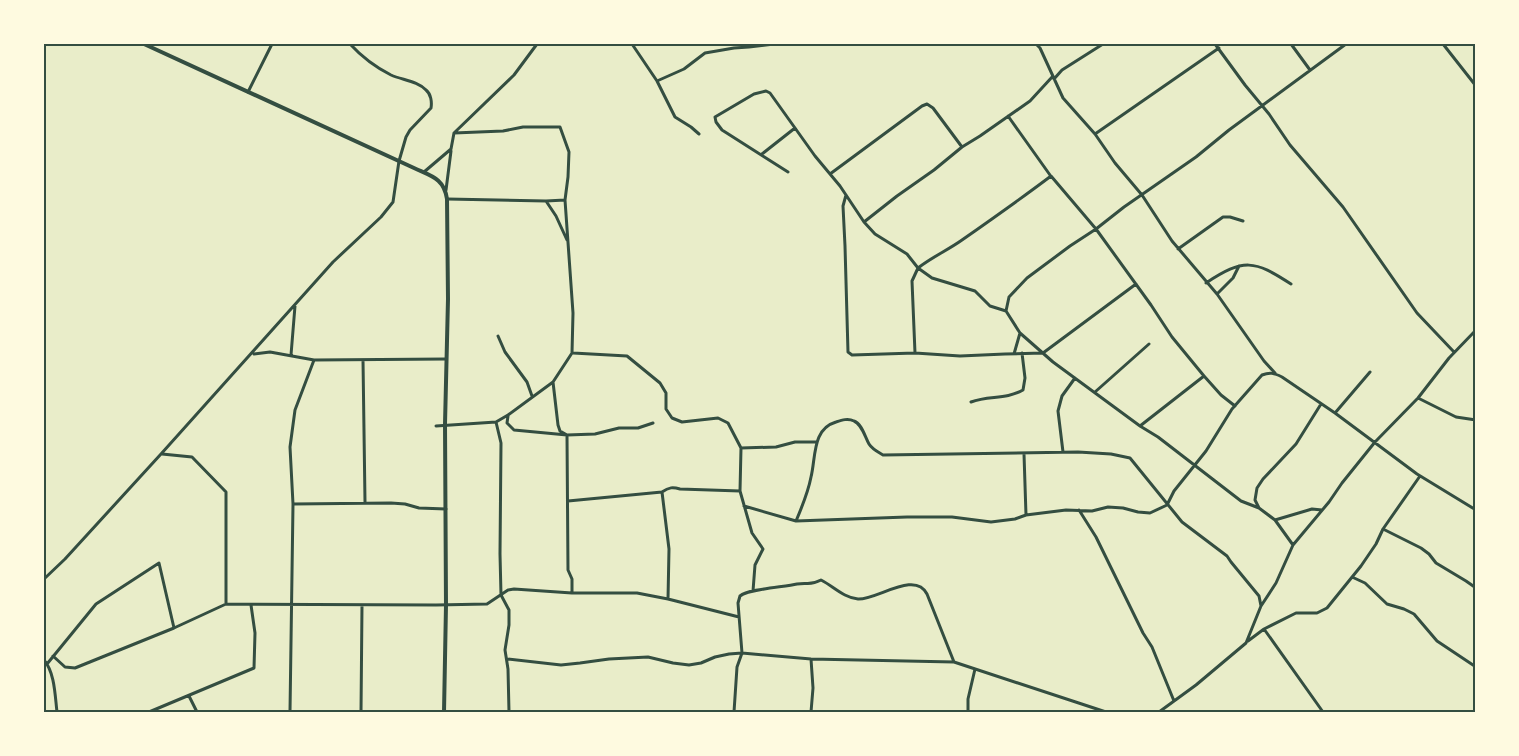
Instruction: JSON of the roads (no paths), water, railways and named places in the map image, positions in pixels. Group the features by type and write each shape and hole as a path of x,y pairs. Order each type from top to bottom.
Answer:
{"street":[{"path":"144,44 424,172 440,181 446,190"},
{"path":"248,92 272,44"},
{"path":"44,579 161,454 333,262 381,217 393,202 399,161 406,137 431,108 430,96 418,84 391,75 365,60 350,44"},
{"path":"444,712 448,299 446,190 451,149 454,133 514,75 537,44"},
{"path":"632,44 657,81 675,117 699,134"},
{"path":"657,81 684,69 705,53 774,44"},
{"path":"1036,44 1064,98 1142,195 1178,249 1216,294 1276,374 1335,413 1420,476 1476,510"},
{"path":"864,222 962,147 1030,101 1062,70 1102,44"},
{"path":"1215,44 1290,145 1343,207 1417,313 1455,352"},
{"path":"1291,44 1310,70"},
{"path":"1006,311 1009,297 1027,278 1196,157 1346,44"},
{"path":"1443,44 1476,86"},
{"path":"1095,134 1219,48"},
{"path":"788,172 722,130 715,117 754,94 766,91 770,93 875,234 907,254 918,268 932,278 975,291 990,306 1006,311 1020,333 1043,353 1241,501 1259,508 1275,520 1293,545"},
{"path":"830,174 922,106 927,105 933,108 962,147"},
{"path":"1008,116 1051,176 1096,229 1172,337 1221,395 1235,406"},
{"path":"436,426 496,422 553,382 572,353 573,313 565,200 569,152 561,127 524,127 493,132 454,133"},
{"path":"762,154 795,128"},
{"path":"424,172 451,149"},
{"path":"915,353 912,281 918,268 1051,176"},
{"path":"846,194 843,206 848,352 852,355 915,353 960,356 1043,353 1136,284"},
{"path":"447,199 565,200"},
{"path":"546,201 556,216 567,241"},
{"path":"1178,249 1223,217 1243,221"},
{"path":"1206,283 1222,272 1254,264 1291,284"},
{"path":"1216,294 1233,278 1239,266"},
{"path":"291,355 295,305"},
{"path":"1246,643 1261,606 1276,584 1293,545 1375,442 1418,398 1476,330"},
{"path":"1014,354 1020,333"},
{"path":"498,336 505,352 527,382 532,396"},
{"path":"1095,392 1149,344"},
{"path":"252,354 270,352 314,360 446,359"},
{"path":"572,353 627,356 660,383 666,393 666,409 672,418 682,422 718,418 728,423 741,448 740,491 744,506 752,533 763,549 755,565 753,591"},
{"path":"971,402 1012,396 1023,390 1025,378 1022,354"},
{"path":"290,712 293,504 290,447 295,410 314,360"},
{"path":"363,360 365,502"},
{"path":"744,506 796,521 952,517 991,522 1016,519 1026,515 1066,510 1092,511 1108,507 1150,513 1167,505 1174,491 1206,451 1235,406 1262,375 1268,372 1276,374"},
{"path":"1335,413 1370,372"},
{"path":"1140,426 1204,376"},
{"path":"1063,452 1058,411 1062,396 1075,378"},
{"path":"553,382 558,425 560,431 567,435"},
{"path":"1418,398 1456,417 1476,420"},
{"path":"1259,508 1255,500 1257,488 1296,444 1322,404"},
{"path":"508,415 507,423 514,430 567,435 595,434 619,428 638,428 653,423"},
{"path":"796,521 812,476 820,433 830,424 845,419 858,423 870,446 883,455 1063,452 1111,454 1130,458 1182,522 1223,552 1259,596 1261,606"},
{"path":"496,422 501,443 501,595 508,610 506,651 509,712"},
{"path":"567,435 568,570 572,579 572,593"},
{"path":"741,448 817,442"},
{"path":"1024,453 1026,515"},
{"path":"161,454 192,458 226,492 226,604"},
{"path":"1159,712 1165,711 1174,701 1264,629 1296,613 1317,613 1327,608 1376,544 1383,529 1420,476"},
{"path":"567,501 662,492 672,487 740,491"},
{"path":"662,492 669,549 668,599"},
{"path":"293,504 365,502 446,509"},
{"path":"1275,520 1312,508 1323,510"},
{"path":"1079,510 1096,537 1152,647 1174,701"},
{"path":"1383,529 1421,548 1436,563 1476,588"},
{"path":"57,712 53,687 45,662 96,604 159,563 174,628"},
{"path":"1352,577 1365,583 1387,604 1414,614 1437,641 1476,667"},
{"path":"734,712 737,667 742,653 738,603 740,596 746,591 813,584 821,580 839,592 857,599 906,585 923,587 954,662"},
{"path":"52,656 65,667 75,668 174,628 226,604 487,604 508,590 514,589 572,593 637,593 739,617"},
{"path":"149,712 254,668 255,633 251,604"},
{"path":"361,712 362,605"},
{"path":"1264,629 1323,712"},
{"path":"507,658 561,665 648,657 689,665 715,657 742,653 811,659 954,662 1106,712"},
{"path":"811,659 813,688 811,712"},
{"path":"968,712 968,699 975,669"},
{"path":"189,696 197,712"}]}
